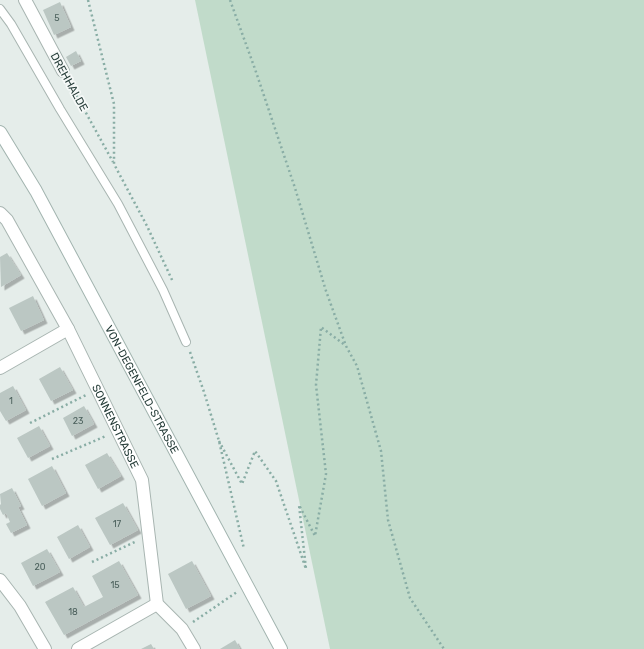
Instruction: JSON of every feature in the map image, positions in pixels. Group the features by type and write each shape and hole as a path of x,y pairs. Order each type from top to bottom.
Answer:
{"street":[{"name":"DREHHALDE","path":"25,0 63,71"},
{"name":"VON-DEGENFELD-STRASSE","path":"0,132 36,191 281,649"},
{"name":"SONNENSTRASSE","path":"0,213 7,220 68,329 142,480 157,604"},
{"path":"0,368 68,329"},
{"path":"0,580 20,606 45,649"},
{"path":"78,649 157,604 182,629 194,649"}],"lane":[{"path":"0,10 11,24 60,109 118,204 163,290 186,342"}],"path":[{"path":"88,0 114,104 114,164"},
{"path":"230,0 295,188 326,291 346,346 357,366 381,451 388,520 410,598 444,649"},
{"name":"DREHHALDE","path":"63,71 147,226 174,284"},
{"path":"219,441 242,484 255,452 276,481 306,569 299,505 315,536 326,474 316,385 321,327 346,346"},
{"path":"186,342 204,392 219,441 244,552 236,566"},
{"path":"30,424 97,389"},
{"path":"52,459 118,431"},
{"path":"92,562 149,536"},
{"path":"182,629 246,586"}],"green space":[{"path":"195,0 644,0 644,649 330,649"}],"building":[{"path":"60,2 71,27 54,35 43,10"},
{"path":"76,51 81,61 71,66 66,57"},
{"path":"7,253 21,275 1,287 0,257"},
{"path":"33,296 44,320 21,331 9,308"},
{"path":"60,367 73,390 51,401 39,379"},
{"path":"13,386 26,410 6,421 0,411 0,393"},
{"path":"84,406 94,424 72,436 63,418"},
{"path":"39,426 50,446 28,458 17,438"},
{"path":"107,453 121,476 98,489 85,465"},
{"path":"52,466 66,493 42,506 28,479"},
{"path":"12,488 21,506 18,507 27,525 11,533 6,524 10,522 6,513 3,515 0,509 0,494"},
{"path":"123,503 138,530 110,545 95,518"},
{"path":"78,525 90,547 69,559 57,537"},
{"path":"47,549 60,572 33,586 21,563"},
{"path":"119,561 138,595 64,635 45,602 73,587 84,607 103,597 92,576"},
{"path":"192,561 211,596 186,609 168,574"},
{"path":"235,640 240,649 220,649"},
{"path":"151,644 154,649 141,649"}]}
